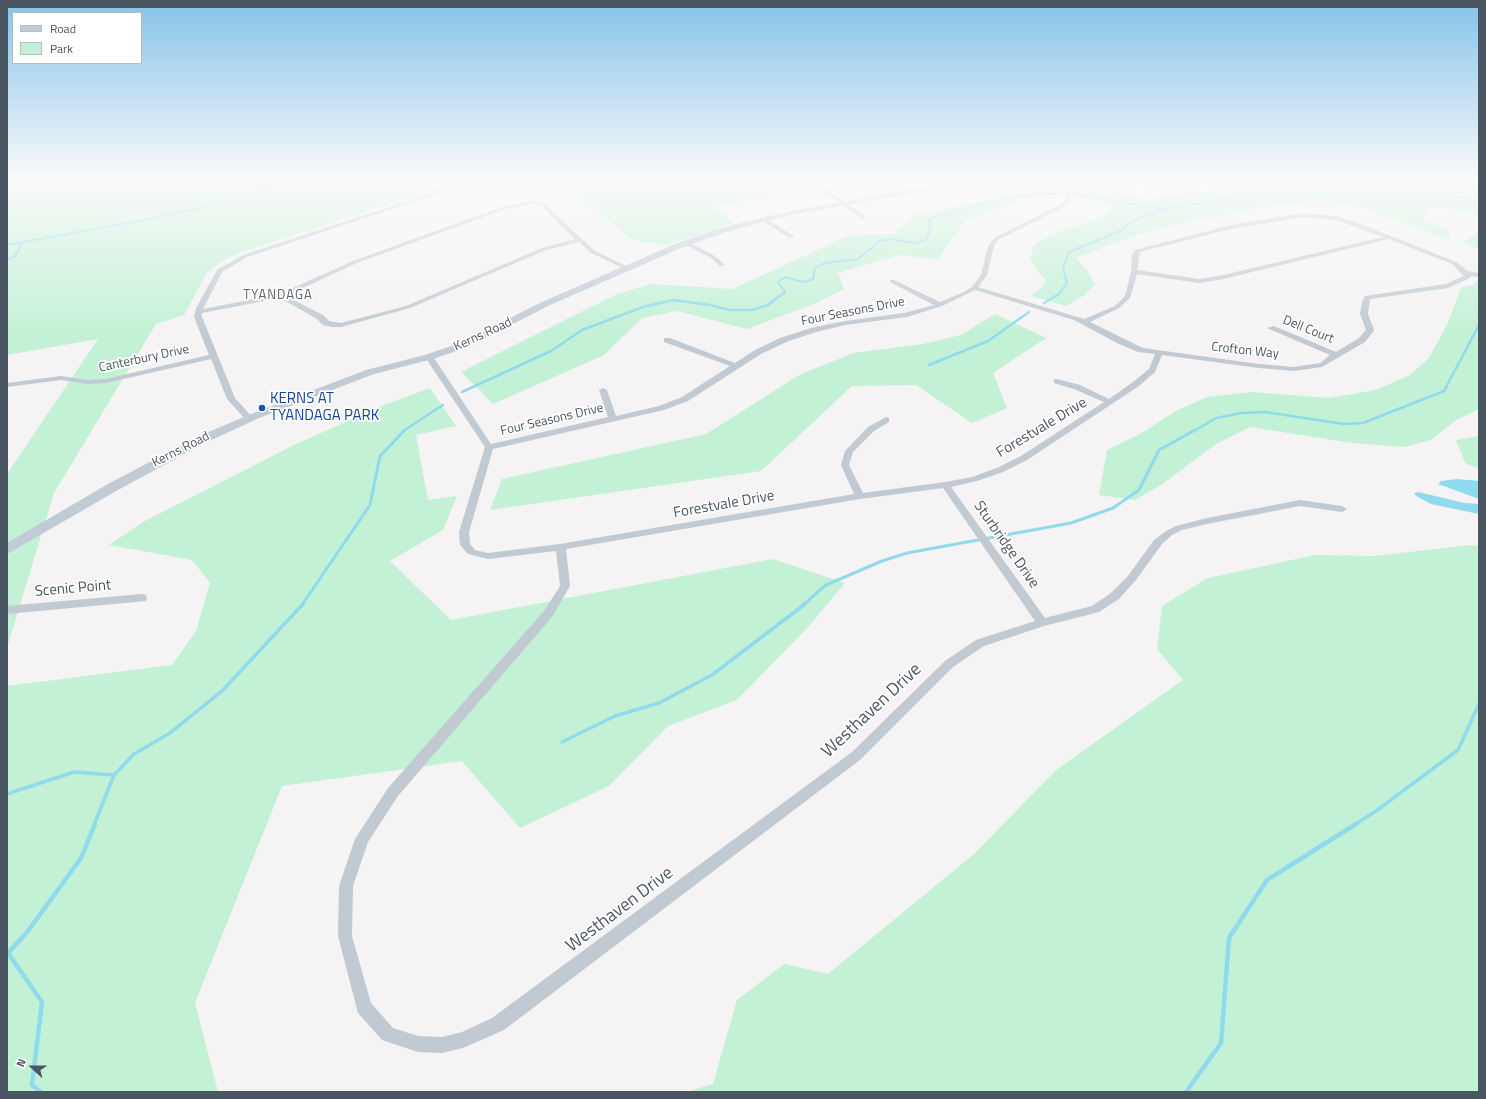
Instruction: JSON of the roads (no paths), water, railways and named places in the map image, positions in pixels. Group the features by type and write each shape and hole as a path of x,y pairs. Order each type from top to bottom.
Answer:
{"street":[{"path":"250,418 232,399 199,323 199,312 215,276 233,262 326,230"},
{"path":"199,312 281,296 355,262 443,230"},
{"path":"570,230 593,252 627,268"},
{"name":"Kerns Road","path":"7,549 164,458 250,418 370,372 429,357 476,340 544,304 686,243 723,230"},
{"path":"781,230 792,237"},
{"name":"Four Seasons Drive","path":"489,447 661,408 685,399 736,366 777,343 814,330 846,323 904,315 940,305 974,288 984,275 992,246 996,239 1013,230"},
{"path":"1086,321 1117,307 1128,297 1137,250 1218,230"},
{"path":"1373,230 1454,263 1466,273 1479,275"},
{"path":"1134,272 1199,280 1219,278 1390,237"},
{"path":"281,296 332,325 341,325 408,307 530,254 580,240"},
{"path":"686,243 713,256 722,265"},
{"name":"Crofton Way","path":"974,288 1086,321 1120,341 1141,350 1259,366 1294,369 1322,365 1362,340 1370,330 1364,314 1367,297 1448,286 1468,277 1466,273"},
{"path":"892,281 940,305"},
{"name":"Dell Court","path":"1271,328 1336,355"},
{"path":"667,340 736,366"},
{"name":"Forestvale Drive","path":"489,447 464,532 465,545 472,552 488,556 560,547 860,496 945,485 974,479 1000,470 1024,458 1110,402 1136,384 1152,370 1159,353"},
{"name":"Canterbury Drive","path":"7,385 61,378 88,382 106,381 214,356"},
{"path":"429,357 489,447"},
{"path":"1056,381 1077,387 1110,402"},
{"path":"603,390 614,419"},
{"path":"860,496 845,465 849,451 871,429 886,420"},
{"name":"Sturbridge Drive","path":"945,485 1042,623"},
{"name":"Westhaven Drive","path":"560,547 563,559 565,586 548,614 393,792 362,839 346,886 346,936 364,1007 388,1034 418,1044 442,1045 463,1040 498,1024 856,756 949,664 980,643 1042,623 1095,609 1115,596 1132,578 1158,542 1179,528 1238,514 1300,503 1342,509"},
{"name":"Scenic Point","path":"7,610 142,598"}],"water":[{"path":"1457,479 1479,481 1479,499 1438,484 1441,481"},
{"path":"1418,492 1465,503 1479,504 1479,514 1431,504 1416,496 1414,493"}],"waterway":[{"path":"23,242 88,230"},
{"path":"784,291 778,282 785,277 803,282 813,279 815,268 825,263 858,259 880,241 891,239 915,243 926,240 930,230"},
{"path":"1061,291 1067,283 1063,268 1069,252 1120,230"},
{"path":"7,245 23,242"},
{"path":"7,260 15,256 23,242"},
{"path":"462,392 551,351 582,330 643,307 673,300 710,305 730,310 752,310 768,305 785,292 784,290"},
{"path":"1044,303 1059,294 1062,290"},
{"path":"929,365 988,341 1029,312"},
{"path":"1194,431 1216,418 1242,413 1265,412 1344,424 1363,423 1444,391 1479,325"},
{"path":"403,431 443,405"},
{"path":"302,605 370,505 380,456 405,430"},
{"path":"803,605 826,585 882,561 907,553 1071,523 1113,508 1139,490 1159,450 1195,430"},
{"path":"114,775 134,754 170,733 222,691 303,604"},
{"path":"562,742 615,716 659,703 712,675 805,604"},
{"path":"1354,825 1376,811 1458,750 1479,704"},
{"path":"7,794 74,772 114,775"},
{"path":"94,825 114,775"},
{"path":"7,954 28,931 81,858 95,824"},
{"path":"1186,1092 1221,1043 1229,938 1267,880 1356,824"},
{"path":"8,953 42,1002 32,1085 41,1092"}],"place":[{"name":"KERNS AT TYANDAGA PARK","path":"262,408"}],"district":[{"name":"TYANDAGA","path":"278,296"}]}
